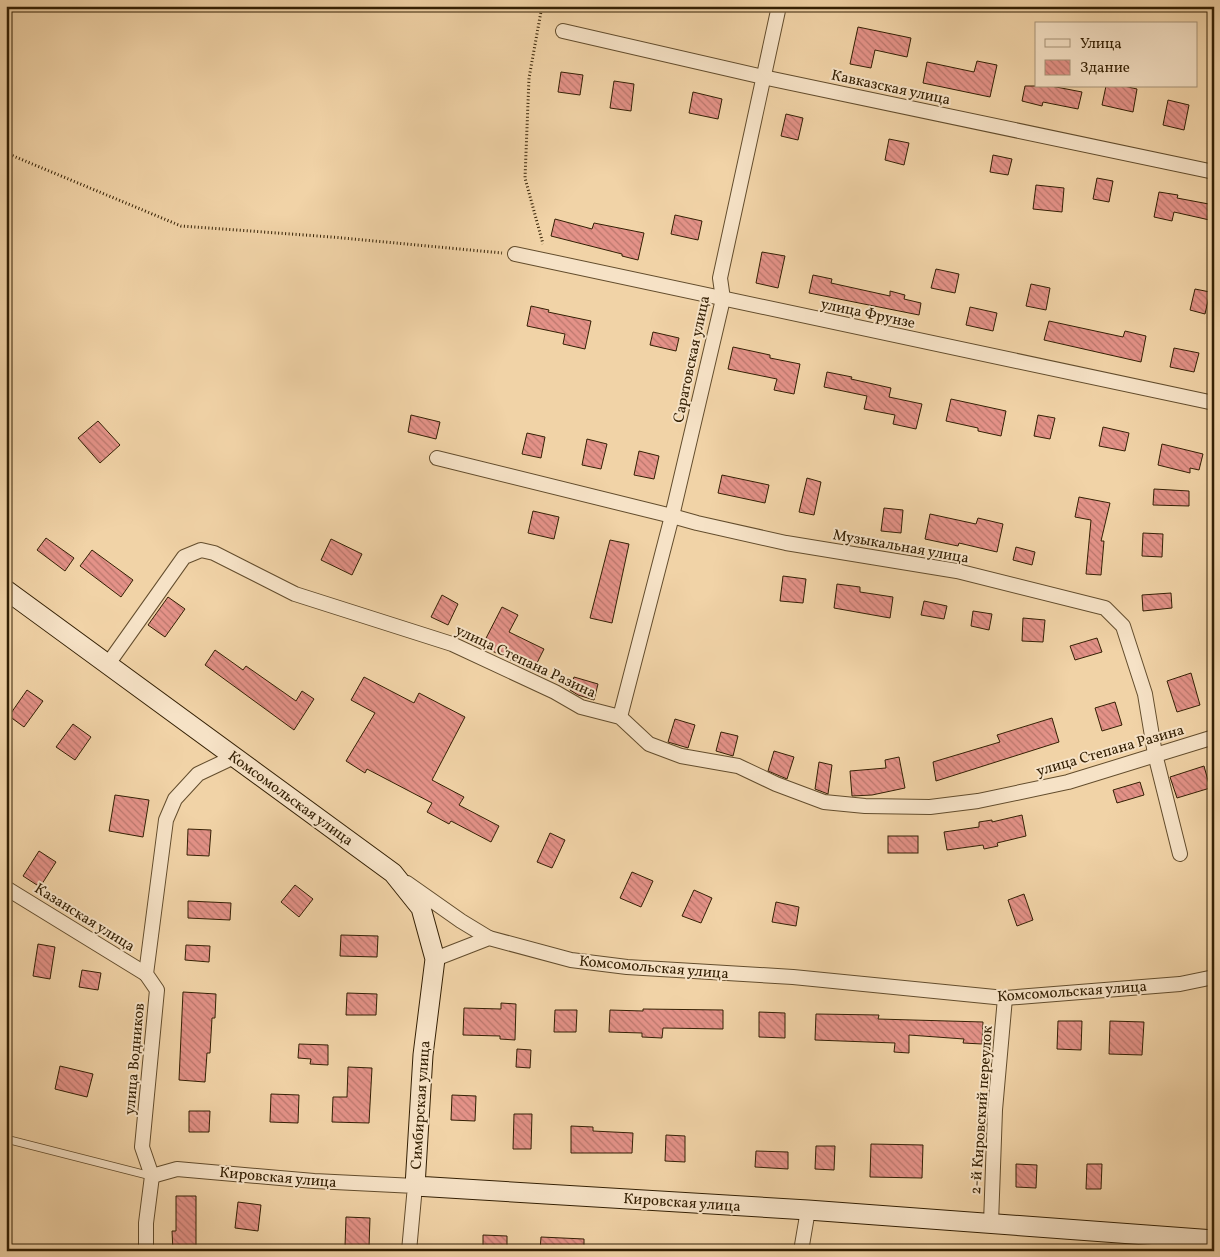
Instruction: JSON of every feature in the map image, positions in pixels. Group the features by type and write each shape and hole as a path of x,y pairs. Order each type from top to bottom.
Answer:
{"main road":[{"name":"Комсомольская улица","path":"6,590 393,873 421,908 435,959"},
{"name":"Симбирская улица","path":"415,1186 423,1054 435,959"},
{"name":"Кировская улица","path":"415,1186 991,1223 1209,1244"}],"street":[{"name":"Саратовская улица","path":"620,717 672,516 724,299 720,278 779,6"},
{"name":"Кавказская улица","path":"563,30 763,77 1214,172"},
{"name":"улица Фрунзе","path":"515,254 1214,402"},
{"name":"Музыкальная улица","path":"437,458 697,523 786,543 957,571 1105,608 1123,626 1145,694 1155,754 1180,854"},
{"name":"улица Степана Разина","path":"108,664 184,556 201,550 214,553 295,594 452,644 555,692 581,707 620,717 649,744 681,756 738,766 776,784 824,802 865,806 930,807 978,801 1068,782 1214,737"},
{"path":"146,974 166,820 175,799 198,774 234,757"},
{"name":"Комсомольская улица","path":"393,873 489,938 570,960 627,967 793,977 1005,998 1180,984 1214,977"},
{"name":"Казанская улица","path":"6,888 146,974"},
{"path":"435,959 489,938"},
{"name":"улица Водников","path":"146,974 157,990 142,1147 152,1176 146,1223 146,1251"},
{"name":"2-й Кировский переулок","path":"991,1223 995,1110 1005,998"},
{"name":"Кировская улица","path":"152,1176 177,1169 314,1181 415,1186"},
{"name":"Симбирская улица","path":"408,1251 415,1186"},
{"path":"801,1251 808,1210"}],"lane":[{"path":"6,1139 152,1176"}],"path":[{"path":"542,6 529,78 526,178 547,261"},
{"path":"6,153 181,226 515,254"}],"building":[{"path":"858,27 911,38 907,57 875,50 871,68 850,64"},
{"path":"977,61 997,65 990,97 923,83 927,62 974,72"},
{"path":"561,72 583,75 580,95 558,92"},
{"path":"614,81 634,84 631,111 610,108"},
{"path":"1025,86 1061,88 1082,92 1078,109 1043,102 1042,106 1022,101"},
{"path":"1106,88 1137,89 1133,112 1102,105"},
{"path":"693,92 722,99 718,119 689,113"},
{"path":"1168,100 1189,105 1184,130 1163,125"},
{"path":"786,114 803,118 798,140 781,136"},
{"path":"889,139 909,143 904,165 885,160"},
{"path":"993,155 1012,159 1008,175 990,172"},
{"path":"1097,178 1113,181 1109,202 1093,199"},
{"path":"1036,185 1064,188 1062,212 1033,209"},
{"path":"1159,192 1178,195 1177,198 1214,205 1214,221 1174,212 1172,221 1154,217"},
{"path":"675,215 702,221 698,240 671,234"},
{"path":"555,219 592,229 594,223 644,233 638,260 622,256 622,254 551,236"},
{"path":"762,252 785,256 778,288 756,283"},
{"path":"936,269 959,274 955,293 931,288"},
{"path":"813,275 832,279 831,283 890,296 890,291 905,295 904,299 921,303 919,315 809,293"},
{"path":"1031,284 1050,288 1046,310 1026,306"},
{"path":"1195,289 1210,292 1205,314 1190,310"},
{"path":"531,306 549,310 548,312 591,321 585,349 563,344 565,334 527,326"},
{"path":"970,307 997,313 993,331 966,325"},
{"path":"1049,321 1123,337 1125,331 1146,336 1141,362 1044,340"},
{"path":"653,332 679,338 676,351 650,345"},
{"path":"733,347 770,355 770,358 800,364 794,394 774,390 777,379 728,369"},
{"path":"1174,348 1199,353 1194,372 1170,367"},
{"path":"827,372 891,388 889,397 922,404 916,429 893,424 895,415 864,409 867,396 824,387"},
{"path":"951,399 1006,411 1001,436 978,431 978,428 946,421"},
{"path":"411,415 440,422 436,439 408,432"},
{"path":"1038,415 1055,418 1050,439 1034,436"},
{"path":"98,421 120,445 100,463 78,438"},
{"path":"1103,427 1129,433 1125,451 1099,446"},
{"path":"527,433 545,437 541,458 522,454"},
{"path":"587,439 607,444 601,469 582,465"},
{"path":"1162,444 1203,454 1199,470 1190,468 1190,473 1158,465"},
{"path":"639,451 659,456 654,479 634,475"},
{"path":"722,475 769,485 765,503 718,493"},
{"path":"807,478 821,482 814,515 799,512"},
{"path":"1154,489 1189,491 1189,506 1153,505"},
{"path":"1079,497 1110,503 1101,541 1104,541 1101,575 1086,574 1091,520 1075,517"},
{"path":"884,508 903,510 901,533 881,531"},
{"path":"533,511 559,517 554,539 528,533"},
{"path":"930,514 976,524 978,518 1003,524 997,552 959,543 958,546 925,539"},
{"path":"1143,533 1163,534 1162,557 1142,556"},
{"path":"46,538 74,558 65,571 37,550"},
{"path":"331,539 362,554 352,575 321,560"},
{"path":"610,540 629,544 612,623 590,618"},
{"path":"1016,547 1035,552 1032,565 1013,560"},
{"path":"92,550 133,580 121,597 80,566"},
{"path":"783,576 806,579 803,603 780,601"},
{"path":"837,584 860,587 860,592 893,597 890,618 834,608"},
{"path":"1171,593 1172,608 1143,611 1142,595"},
{"path":"442,595 458,604 448,625 431,617"},
{"path":"168,597 185,609 165,637 148,625"},
{"path":"924,601 947,606 944,619 921,615"},
{"path":"502,607 518,615 509,632 544,649 533,671 482,646"},
{"path":"973,611 992,614 989,630 971,626"},
{"path":"1023,618 1045,620 1043,642 1022,641"},
{"path":"1097,638 1102,652 1075,660 1070,646"},
{"path":"215,650 243,670 246,666 296,701 302,691 314,699 294,730 205,665"},
{"path":"1191,673 1200,705 1177,712 1167,681"},
{"path":"364,677 414,703 419,693 465,717 432,780 464,797 459,805 499,826 491,842 451,821 449,824 427,812 432,803 367,769 365,773 346,761 375,713 351,700"},
{"path":"574,677 598,684 594,700 578,695 570,690"},
{"path":"27,690 43,701 24,727 9,716"},
{"path":"1115,702 1122,725 1102,731 1095,708"},
{"path":"1052,718 1059,742 936,781 933,762 1000,742 997,735"},
{"path":"675,719 695,725 688,748 668,742"},
{"path":"73,724 91,737 75,760 56,747"},
{"path":"721,732 738,736 733,756 716,751"},
{"path":"774,751 794,757 787,779 768,771"},
{"path":"899,757 905,788 872,795 852,796 850,771 886,768 885,760"},
{"path":"819,762 832,765 828,794 815,789"},
{"path":"1204,766 1210,788 1177,798 1170,777"},
{"path":"1140,782 1144,795 1117,803 1113,790"},
{"path":"115,795 149,800 143,837 109,831"},
{"path":"1022,815 1026,836 997,843 998,846 984,849 983,845 947,850 944,832 979,827 979,822 992,820 992,822"},
{"path":"188,829 211,830 209,856 187,855"},
{"path":"550,833 565,840 552,868 537,862"},
{"path":"888,836 918,836 918,853 888,853"},
{"path":"39,851 56,862 40,887 23,876"},
{"path":"632,872 653,881 641,907 620,898"},
{"path":"295,885 313,899 299,917 281,902"},
{"path":"694,890 712,898 701,923 682,916"},
{"path":"1024,894 1033,920 1017,926 1008,900"},
{"path":"188,901 231,903 230,920 188,918"},
{"path":"776,902 799,907 796,926 772,922"},
{"path":"341,935 378,936 377,957 340,956"},
{"path":"38,944 55,947 50,979 33,976"},
{"path":"186,945 210,946 209,962 185,960"},
{"path":"82,970 101,973 98,990 79,987"},
{"path":"183,992 216,994 215,1018 212,1018 210,1053 207,1053 205,1082 179,1080"},
{"path":"347,993 377,994 376,1015 346,1015"},
{"path":"501,1003 516,1004 515,1040 500,1039 500,1036 463,1035 464,1008 501,1009"},
{"path":"643,1009 723,1010 723,1029 663,1028 662,1038 642,1037 642,1033 609,1032 610,1010 643,1011"},
{"path":"555,1010 577,1010 576,1032 554,1032"},
{"path":"759,1012 785,1013 785,1038 759,1037"},
{"path":"816,1014 879,1015 878,1019 983,1022 982,1044 963,1043 964,1039 909,1035 909,1053 894,1052 895,1043 815,1040"},
{"path":"1058,1021 1082,1021 1081,1050 1057,1049"},
{"path":"1110,1021 1144,1022 1142,1055 1109,1054"},
{"path":"299,1044 328,1045 328,1065 310,1064 311,1059 298,1058"},
{"path":"517,1049 531,1050 530,1068 516,1067"},
{"path":"60,1066 93,1074 87,1097 55,1089"},
{"path":"348,1067 372,1068 369,1123 332,1122 333,1097 347,1097"},
{"path":"271,1094 299,1095 298,1123 270,1122"},
{"path":"452,1095 476,1096 475,1121 451,1120"},
{"path":"189,1111 210,1111 209,1132 189,1132"},
{"path":"514,1114 532,1114 531,1149 513,1149"},
{"path":"571,1126 593,1127 593,1131 633,1133 632,1153 571,1153"},
{"path":"666,1135 685,1136 685,1162 665,1161"},
{"path":"871,1144 923,1145 922,1178 870,1177"},
{"path":"816,1146 835,1146 834,1170 815,1169"},
{"path":"756,1151 788,1152 788,1169 755,1167"},
{"path":"1016,1164 1037,1165 1036,1188 1016,1187"},
{"path":"1087,1164 1102,1164 1101,1189 1086,1189"},
{"path":"176,1196 196,1196 196,1251 173,1251 172,1231 176,1231"},
{"path":"238,1202 261,1205 258,1231 235,1228"},
{"path":"346,1217 370,1218 369,1247 345,1246"},
{"path":"483,1235 507,1236 507,1251 483,1251"},
{"path":"541,1237 584,1239 584,1251 540,1251"}]}
